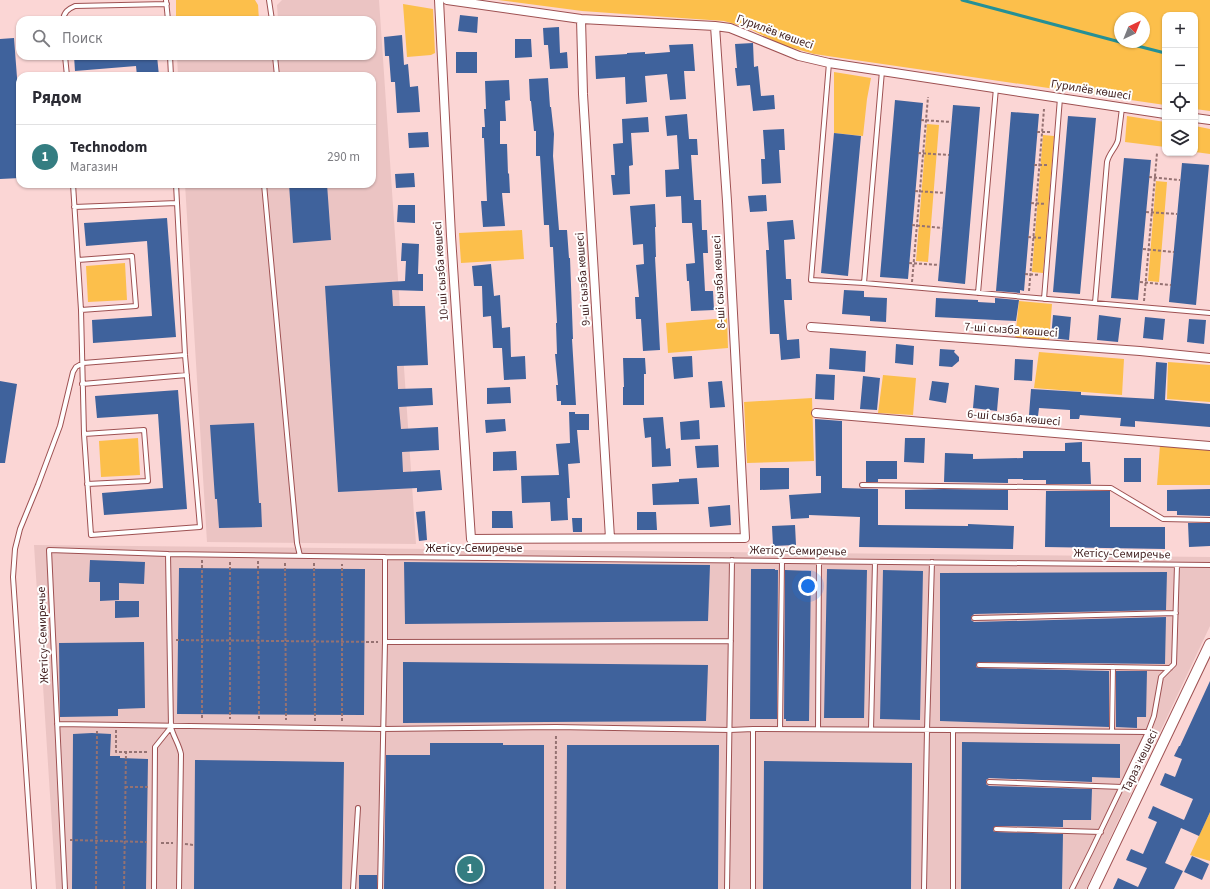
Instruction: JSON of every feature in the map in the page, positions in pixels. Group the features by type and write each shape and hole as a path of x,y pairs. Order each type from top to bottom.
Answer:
{"street":[{"name":"10-ші сызба көшесі","path":"439,0 451,236 471,539 610,538"},
{"name":"Гурилёв көшесі","path":"447,0 580,19 730,28 798,56 829,63 1162,114"},
{"name":"9-ші сызба көшесі","path":"580,19 583,94 610,538"},
{"name":"8-ші сызба көшесі","path":"610,538 745,538 727,201 714,26"},
{"path":"1198,118 1210,120"},
{"name":"7-ші сызба көшесі","path":"811,327 1140,351 1210,358"},
{"name":"6-ші сызба көшесі","path":"816,413 1210,446"},
{"name":"Тараз көшесі","path":"1093,889 1210,644"}],"lane":[{"path":"270,0 272,16"},
{"path":"64,16 65,12 74,6 167,2 168,16"},
{"path":"65,60 67,72"},
{"path":"170,60 171,72"},
{"path":"275,60 277,72"},
{"path":"829,63 810,280 864,283 1210,313"},
{"path":"864,283 882,71"},
{"path":"978,293 996,88"},
{"path":"1044,299 1060,98"},
{"path":"1095,303 1107,162 1118,140 1122,107"},
{"path":"73,188 81,310 84,434 91,534 200,527 187,375 176,188"},
{"path":"264,188 297,543 300,556"},
{"path":"74,207 177,203"},
{"path":"78,260 132,256 136,306 81,310"},
{"path":"34,889 13,564 20,529 60,426 73,372 76,367 83,363 186,355"},
{"path":"82,384 187,375"},
{"path":"84,434 144,430 148,481 87,484"},
{"path":"862,485 1111,488 1163,519 1210,520"},
{"name":"Жетісу-Семиречье","path":"56,724 49,550 285,556 1210,565"},
{"path":"168,554 171,726 172,733 181,754 179,889"},
{"path":"380,889 386,557"},
{"path":"727,889 732,560"},
{"path":"780,729 782,561"},
{"path":"818,729 819,562"},
{"path":"871,729 875,562"},
{"path":"924,889 932,562"},
{"path":"1072,889 1101,832 1148,732 1154,716 1161,677 1174,664 1177,565"},
{"path":"974,618 1176,613"},
{"path":"385,642 730,641"},
{"path":"979,665 1170,668"},
{"path":"1112,667 1112,731"},
{"path":"65,889 56,724 383,729 556,727 730,730 871,729 1148,732"},
{"path":"154,889 155,747 171,726"},
{"path":"753,729 753,889"},
{"path":"953,730 953,889"},
{"path":"989,782 1122,787"},
{"path":"353,889 358,808"},
{"path":"996,829 1101,832"}],"path":[{"path":"912,287 928,97"},
{"path":"1029,298 1044,109"},
{"path":"921,120 951,122"},
{"path":"1144,308 1157,152"},
{"path":"918,153 949,155"},
{"path":"1149,177 1180,180"},
{"path":"915,191 945,194"},
{"path":"1146,212 1177,214"},
{"path":"912,226 942,228"},
{"path":"1143,249 1174,252"},
{"path":"909,263 939,265"},
{"path":"1140,282 1171,285"},
{"path":"202,554 202,727"},
{"path":"230,555 230,727"},
{"path":"258,555 259,728"},
{"path":"285,556 286,728"},
{"path":"314,556 315,728"},
{"path":"342,556 342,728"},
{"path":"169,640 385,642"},
{"path":"96,889 97,725"},
{"path":"116,725 116,752 155,752"},
{"path":"555,889 556,727"},
{"path":"124,889 126,752"},
{"path":"125,787 155,787"},
{"path":"62,840 180,844"}],"shaded area":[{"path":"176,0 255,0 258,5 259,16 176,16"},
{"path":"282,0 379,0 416,544 207,542 185,188 376,188 376,72 178,72 177,60 376,60 376,16 278,16 277,5"},
{"path":"498,0 1210,0 1210,111 1198,109 1198,12 1162,12 1162,105 814,54 782,45 748,28 724,21 582,11"},
{"path":"403,4 433,9 435,53 431,55 407,57"},
{"path":"834,72 871,78 863,136 834,133"},
{"path":"1127,116 1162,122 1162,147 1125,142"},
{"path":"927,124 939,125 928,262 916,261"},
{"path":"1198,127 1210,129 1210,154 1198,152"},
{"path":"1043,135 1054,136 1043,273 1032,272"},
{"path":"1156,181 1167,182 1159,282 1148,281"},
{"path":"522,230 524,259 461,263 459,233"},
{"path":"125,263 127,300 88,302 86,266"},
{"path":"1019,301 1052,304 1049,342 1015,339"},
{"path":"727,318 728,348 668,353 666,323"},
{"path":"1039,352 1124,359 1122,395 1034,388"},
{"path":"1168,362 1210,365 1210,402 1167,399"},
{"path":"883,375 916,378 913,415 878,413"},
{"path":"812,398 814,461 747,463 744,402"},
{"path":"138,438 140,475 101,477 99,441"},
{"path":"1160,445 1210,449 1210,485 1157,485"},
{"path":"34,545 1210,557 1210,626 1086,889 56,889"},
{"path":"1210,812 1210,861 1190,855"}],"building":[{"path":"460,15 478,17 477,33 458,31"},
{"path":"559,27 560,53 567,52 568,68 550,69 548,45 544,45 543,28"},
{"path":"402,35 404,65 408,64 410,87 418,86 420,112 397,113 395,82 391,82 389,56 385,56 384,37"},
{"path":"14,38 17,72 16,178 0,179 0,39"},
{"path":"515,39 531,39 532,57 515,58"},
{"path":"753,43 754,67 758,66 761,96 774,95 775,109 753,111 750,85 737,86 735,44"},
{"path":"693,44 695,71 684,71 686,99 670,100 667,74 645,76 647,102 626,104 625,77 596,79 595,56 645,52 645,54 670,52 669,45"},
{"path":"456,52 477,52 477,73 456,73"},
{"path":"74,60 157,60 159,72 137,72 136,66 75,71"},
{"path":"548,78 554,134 553,156 559,230 567,230 570,258 572,339 576,405 561,405 561,401 557,401 556,385 558,385 555,354 557,354 557,323 553,247 550,247 549,225 544,225 540,156 536,156 536,131 534,131 530,101 529,79"},
{"path":"509,80 510,100 505,101 506,121 500,121 500,144 507,144 510,193 502,193 505,226 483,227 481,201 487,201 484,138 482,138 482,127 485,127 484,109 486,109 485,81"},
{"path":"895,100 923,103 908,279 880,277"},
{"path":"953,105 980,107 965,284 938,281"},
{"path":"1011,112 1039,114 1024,291 1020,290 1020,293 996,291"},
{"path":"687,114 689,139 697,139 698,155 691,155 694,200 701,200 702,230 707,230 708,253 703,253 705,291 713,291 714,310 691,311 686,264 695,263 692,223 682,223 681,196 666,197 665,170 679,169 677,135 667,136 665,116"},
{"path":"1068,116 1096,118 1080,294 1053,292"},
{"path":"648,117 649,132 631,133 633,165 629,166 630,194 613,195 611,175 615,175 613,144 623,143 622,119"},
{"path":"784,129 785,150 779,150 781,183 762,184 761,159 765,159 763,130"},
{"path":"428,132 429,147 409,148 408,133"},
{"path":"834,133 861,136 848,276 821,273"},
{"path":"1124,158 1151,160 1138,300 1111,298"},
{"path":"1182,163 1209,165 1196,305 1169,302"},
{"path":"414,173 415,187 396,188 395,174"},
{"path":"289,188 327,188 331,240 293,243"},
{"path":"766,195 767,211 750,212 748,196"},
{"path":"655,204 655,257 660,350 643,351 641,319 636,319 635,297 639,297 636,265 644,264 643,244 633,245 630,206"},
{"path":"398,205 415,205 415,223 397,222"},
{"path":"167,218 176,337 93,343 92,320 152,316 147,241 86,246 84,223"},
{"path":"793,220 795,239 784,240 786,279 791,279 792,300 784,300 787,340 799,339 800,358 781,360 779,334 770,334 766,250 769,250 767,222"},
{"path":"402,243 419,244 418,274 423,274 423,291 392,290 393,306 425,306 428,365 397,366 398,389 432,388 433,405 399,407 401,429 438,427 439,450 402,452 403,472 440,470 442,490 417,492 417,488 338,492 325,286 405,281 406,261 401,261"},
{"path":"491,264 494,296 500,295 502,328 510,327 511,357 525,356 526,379 504,380 502,348 493,348 491,316 483,317 482,286 474,286 472,266"},
{"path":"844,290 864,291 864,297 887,298 886,322 870,321 870,316 842,314"},
{"path":"936,298 978,300 978,302 995,303 995,298 1019,300 1016,321 935,317"},
{"path":"1053,315 1071,317 1069,340 1051,338"},
{"path":"1099,315 1121,318 1118,342 1097,340"},
{"path":"1145,317 1165,319 1163,340 1143,338"},
{"path":"1189,319 1206,320 1204,344 1187,342"},
{"path":"896,344 914,346 913,365 895,363"},
{"path":"830,348 866,351 865,372 829,369"},
{"path":"940,349 955,350 954,352 959,357 959,361 952,367 939,366"},
{"path":"692,356 693,377 674,379 672,357"},
{"path":"623,358 645,358 646,374 644,374 644,405 623,405"},
{"path":"1015,359 1033,360 1032,381 1014,380"},
{"path":"1156,362 1167,363 1165,400 1210,404 1210,427 1135,421 1135,427 1120,426 1121,418 1080,415 1079,419 1070,419 1070,410 1039,408 1038,416 1029,415 1031,389 1081,392 1081,395 1154,399"},
{"path":"816,374 835,375 834,400 815,399"},
{"path":"863,376 880,378 877,410 860,409"},
{"path":"0,381 17,384 5,463 0,463"},
{"path":"722,381 725,407 710,408 708,382"},
{"path":"932,381 949,383 946,403 929,400"},
{"path":"975,385 999,388 997,411 973,408"},
{"path":"510,387 511,403 487,404 487,388"},
{"path":"178,390 187,509 104,515 102,493 163,488 158,414 97,418 95,396"},
{"path":"569,412 575,412 575,414 589,414 589,430 577,430 580,463 568,464 570,498 567,498 568,520 551,521 550,502 522,503 521,476 559,475 556,444 570,443"},
{"path":"663,417 666,449 670,448 671,466 652,467 651,437 645,438 643,418"},
{"path":"505,419 506,431 486,433 485,420"},
{"path":"815,419 842,421 842,488 878,489 878,525 968,526 968,524 1014,526 1013,549 859,547 860,517 809,515 809,518 791,519 789,495 821,493 821,476 816,476"},
{"path":"699,420 700,439 681,440 680,422"},
{"path":"254,423 262,527 219,528 217,499 215,499 210,425"},
{"path":"905,438 925,438 924,463 904,462"},
{"path":"1082,442 1082,462 1090,462 1091,484 1046,484 1046,480 1023,479 1008,479 1008,483 944,482 945,453 973,454 973,459 1023,458 1023,451 1065,451 1065,443"},
{"path":"718,445 719,467 697,468 695,446"},
{"path":"516,451 517,470 493,471 493,452"},
{"path":"1124,458 1141,458 1141,482 1124,482"},
{"path":"866,461 897,461 897,479 878,479 878,482 866,482"},
{"path":"760,468 789,468 789,489 760,490"},
{"path":"697,478 699,504 653,505 652,484 679,482 679,479"},
{"path":"1210,489 1210,516 1177,515 1177,511 1167,511 1167,490"},
{"path":"905,490 1008,490 1008,510 905,509"},
{"path":"1046,491 1110,491 1110,527 1165,527 1165,549 1045,547"},
{"path":"730,505 731,525 710,527 708,507"},
{"path":"425,511 427,540 419,541 416,512"},
{"path":"492,511 512,511 513,528 492,528"},
{"path":"637,512 656,512 657,530 637,530"},
{"path":"572,518 582,518 582,532 573,532"},
{"path":"1188,523 1210,523 1210,546 1189,547"},
{"path":"795,525 796,545 773,546 772,526"},
{"path":"90,560 145,562 144,584 119,583 119,600 100,601 100,582 89,582"},
{"path":"404,562 710,565 708,621 405,624"},
{"path":"179,568 365,569 364,715 177,714"},
{"path":"751,569 778,570 777,719 750,719"},
{"path":"827,569 867,570 864,718 824,718"},
{"path":"785,570 811,571 809,721 786,721 786,719 784,719"},
{"path":"883,570 923,571 920,720 880,719"},
{"path":"1167,572 1166,610 974,614 971,617 971,620 974,622 1166,617 1165,664 979,662 976,664 976,667 979,668 1109,671 1109,727 940,721 940,573"},
{"path":"115,601 139,601 139,617 115,618"},
{"path":"144,642 145,708 118,709 118,716 60,717 59,643"},
{"path":"403,662 708,665 706,721 403,723"},
{"path":"1116,671 1147,671 1146,717 1137,717 1137,728 1116,727"},
{"path":"1210,681 1210,812 1199,836 1181,828 1165,863 1183,871 1174,889 1113,889 1118,878 1138,887 1147,868 1126,860 1131,849 1143,854 1157,822 1148,818 1153,806 1184,820 1193,799 1160,785 1165,773 1175,777 1182,759 1174,756"},
{"path":"73,734 111,734 110,756 120,756 120,758 148,759 146,889 72,889"},
{"path":"962,742 1120,744 1120,778 1092,777 1092,782 989,778 986,780 986,784 989,786 1092,789 1091,820 1063,820 1063,827 996,826 993,829 993,831 996,832 1063,834 1062,889 961,889"},
{"path":"430,743 503,743 503,745 544,745 544,889 384,889 386,755 430,755"},
{"path":"567,745 719,745 718,889 566,889"},
{"path":"195,760 344,762 342,889 194,889"},
{"path":"764,761 912,763 911,889 763,889"},
{"path":"1192,856 1209,864 1202,880 1184,872"},
{"path":"359,875 377,875 377,889 359,889"}],"waterway":[{"path":"962,0 1114,40"},
{"path":"1145,48 1162,52"}],"place":[{"name":"Technodom","path":"470,869"}]}
